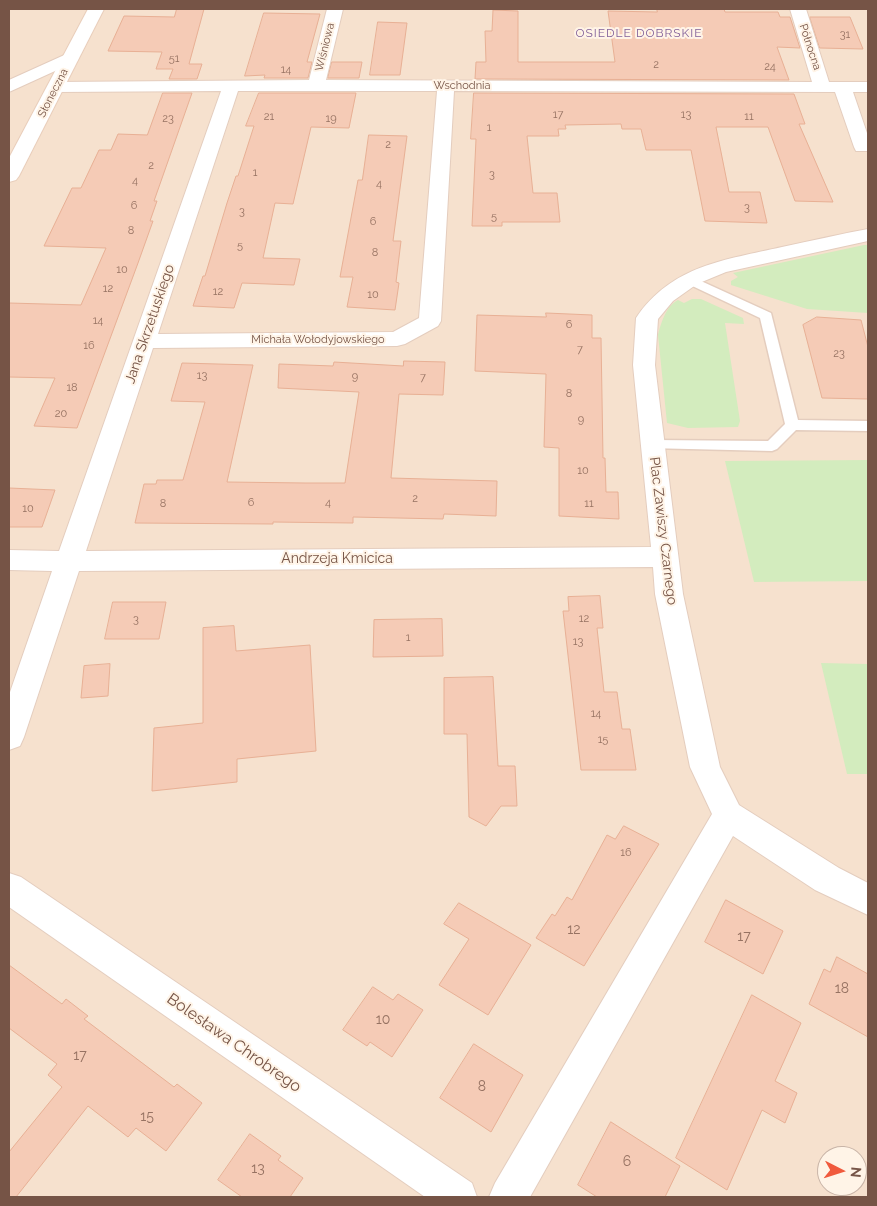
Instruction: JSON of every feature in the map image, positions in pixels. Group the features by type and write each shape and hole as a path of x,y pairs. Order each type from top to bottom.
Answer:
{"street":[{"name":"Słoneczna","path":"9,176 96,9"},
{"name":"Wiśniowa","path":"316,86 335,9"},
{"name":"Północna","path":"798,9 822,86"},
{"path":"9,87 71,58"},
{"name":"Wschodnia","path":"56,88 316,86 868,87"},
{"name":"Michała Wołodyjowskiego","path":"145,342 397,339 430,321 446,86"},
{"path":"842,86 864,147"},
{"name":"Jana Skrzetuskiego","path":"69,561 231,87"},
{"name":"Plac Zawiszy Czarnego","path":"728,816 705,767 669,594 644,365 647,318 665,296 690,280 720,266 868,235"},
{"name":"Andrzeja Kmicica","path":"9,560 665,557"},
{"path":"9,737 69,561"},
{"path":"509,1197 728,816 827,880 868,900"},
{"name":"Bolesława Chrobrego","path":"9,888 458,1197"}],"lane":[{"path":"690,280 766,316 792,424"},
{"path":"652,445 772,446 792,424 868,426"}],"shaded area":[{"path":"9,9 868,9 868,1197 9,1197 9,94 11,92 9,92"}],"green space":[{"path":"868,245 868,313 807,309 731,285 731,281 738,277 733,273"},
{"path":"692,299 701,299 743,318 744,324 725,323 740,421 738,427 688,428 667,423 658,335 662,320 670,306 678,300 684,303"},
{"path":"868,460 868,581 754,582 725,461"},
{"path":"821,663 868,664 868,774 847,774"}],"building":[{"path":"177,9 204,9 189,64 202,64 197,79 169,79 173,69 156,69 162,52 108,51 124,16 174,17"},
{"path":"657,9 724,9 725,12 778,12 780,17 790,17 800,48 777,47 789,80 475,79 476,62 486,62 485,31 492,31 493,10 518,11 518,62 615,62 608,11 657,12"},
{"path":"264,13 320,14 307,62 312,62 308,78 264,78 265,75 245,76"},
{"path":"810,17 850,17 863,49 820,48"},
{"path":"378,22 407,23 400,75 370,75"},
{"path":"332,62 362,62 359,78 328,78"},
{"path":"163,93 192,93 154,201 157,201 150,221 153,221 77,428 34,426 55,378 9,377 9,303 81,305 106,248 44,246 72,188 81,188 99,150 111,150 118,134 147,135"},
{"path":"259,93 356,93 349,128 311,127 293,204 275,203 263,258 300,259 294,285 242,283 234,308 193,306 203,276 205,276 227,203 254,126 246,126"},
{"path":"474,93 794,94 805,124 799,124 833,202 795,201 768,127 716,127 729,192 760,192 767,223 705,221 691,150 646,150 641,129 622,129 621,124 565,125 566,129 558,129 559,136 527,136 533,193 557,193 560,222 502,222 502,226 472,226 476,139 471,139"},
{"path":"369,135 407,136 393,241 401,241 396,282 399,283 395,310 347,307 353,277 340,277 358,180 362,180"},
{"path":"546,313 592,315 592,338 601,338 603,458 605,458 606,492 618,492 619,519 559,516 559,448 544,447 546,374 475,371 477,315 546,317"},
{"path":"817,317 861,320 868,347 868,399 822,398 803,325"},
{"path":"404,361 445,362 443,395 399,394 391,478 497,481 496,516 444,514 443,519 353,517 353,523 135,523 144,484 156,484 157,480 183,480 205,402 171,401 182,363 253,365 227,482 345,483 359,392 278,388 279,364 333,366 334,362 403,366"},
{"path":"9,488 55,490 42,527 9,527"},
{"path":"600,596 603,628 597,628 604,692 617,692 622,729 630,729 636,770 581,770 563,611 569,611 568,597"},
{"path":"113,602 166,602 159,639 105,639"},
{"path":"442,619 443,656 373,657 374,620"},
{"path":"234,626 236,651 310,645 316,751 237,759 237,782 152,791 154,728 203,723 203,628"},
{"path":"110,664 108,696 81,698 84,666"},
{"path":"493,677 498,766 515,766 517,806 501,806 486,826 469,817 467,734 444,734 444,678"},
{"path":"624,826 659,844 584,966 536,938 552,914 555,916 567,897 572,900 607,835 615,839"},
{"path":"726,900 783,931 763,974 705,942"},
{"path":"459,903 531,945 488,1015 439,985 469,939 444,924"},
{"path":"837,957 868,974 868,1037 809,1004 824,969 830,972"},
{"path":"9,965 62,1004 66,999 88,1016 84,1019 174,1087 177,1084 202,1103 166,1151 136,1128 128,1137 88,1106 16,1197 9,1197 9,1152 62,1087 48,1075 57,1064 9,1028"},
{"path":"373,987 393,1000 398,994 423,1010 392,1057 370,1042 367,1046 343,1030"},
{"path":"752,995 801,1023 775,1081 797,1093 785,1123 762,1110 727,1190 676,1158"},
{"path":"474,1044 523,1075 491,1132 440,1098"},
{"path":"611,1122 680,1166 665,1197 597,1197 578,1185"},
{"path":"250,1134 281,1156 278,1160 303,1178 290,1197 242,1197 218,1180"}],"district":[{"name":"OSIEDLE DOBRSKIE","path":"639,33"}]}
